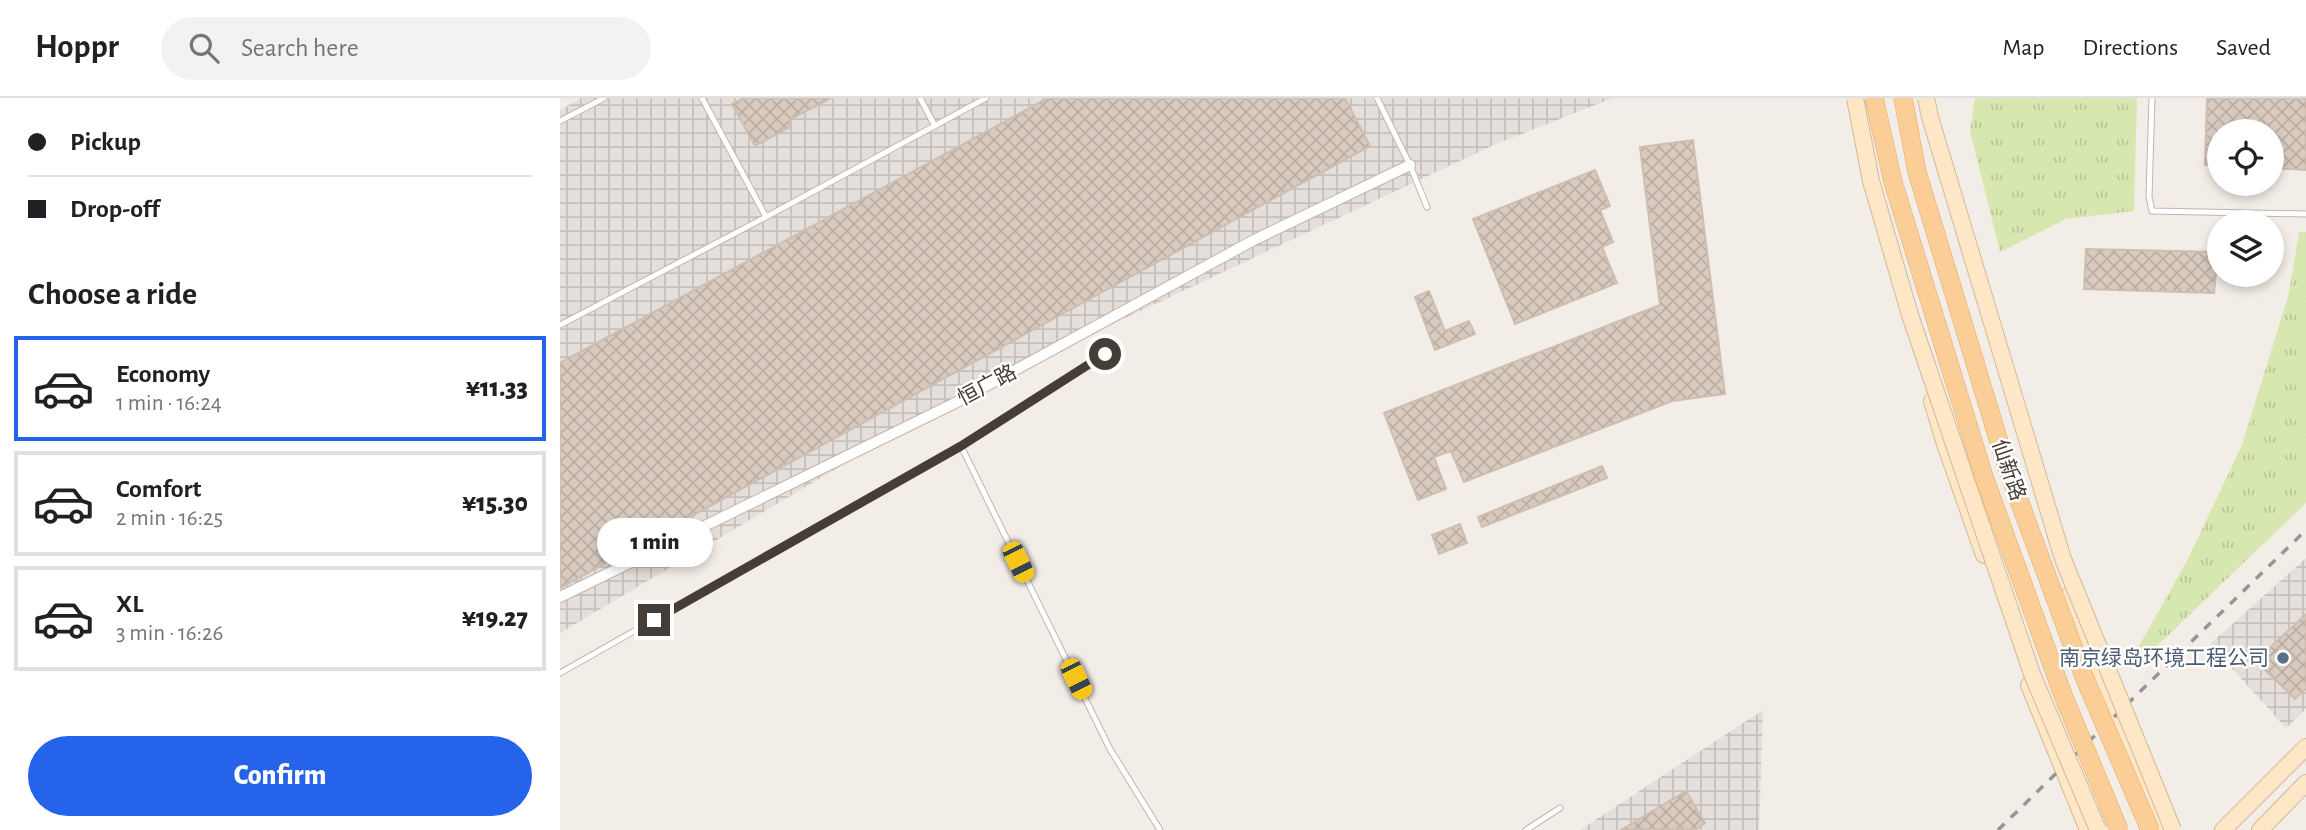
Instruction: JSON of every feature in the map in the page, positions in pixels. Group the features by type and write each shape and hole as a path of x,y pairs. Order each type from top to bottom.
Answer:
{"main road":[{"path":"1849,98 1863,169 1945,444 2034,699 2088,830"},
{"name":"仙新路","path":"1855,98 1871,181 1910,315 2032,674 2098,830"},
{"name":"仙新路","path":"1874,98 1893,182 1984,477 2063,695 2119,830"},
{"name":"仙新路","path":"1903,98 1917,172 2007,467 2085,679 2150,830"},
{"path":"1925,98 1934,154 2054,552 2084,634 2164,830"},
{"name":"仙新路","path":"1925,98 2063,559 2173,830"},
{"path":"2223,830 2306,747"},
{"path":"2260,830 2306,783"}],"street":[{"name":"恒广路","path":"560,597 953,404 1254,240 1410,165"}],"lane":[{"path":"560,121 604,98"},
{"path":"702,98 766,217"},
{"path":"920,98 935,126"},
{"path":"560,325 986,98"},
{"path":"1377,98 1427,207"},
{"path":"2152,98 2149,197 2152,211 2306,214"},
{"path":"560,673 961,446 1105,354"},
{"path":"961,446 1110,749 1160,830"},
{"path":"1526,830 1560,808"}],"shaded area":[{"path":"581,98 1613,98 1496,144 1089,335 844,464 560,633 560,110"},
{"path":"2306,558 2306,709 2286,728 2210,644"},
{"path":"1763,710 1759,830 1580,830"}],"green space":[{"path":"1975,98 2137,98 2134,211 2066,219 2000,252 1970,131"},
{"path":"2299,232 2306,232 2306,503 2134,668 2131,660 2187,561 2242,445 2289,293"}],"building":[{"path":"744,98 831,98 789,120 790,127 755,146 732,104"},
{"path":"1048,98 1345,98 1370,146 560,588 560,363"},
{"path":"2207,98 2306,98 2306,170 2284,169 2284,119 2207,119 2205,165"},
{"path":"1693,140 1725,394 1672,401 1464,482 1451,451 1434,457 1446,489 1418,500 1384,413 1660,305 1640,147"},
{"path":"1595,170 1610,206 1600,210 1613,242 1602,247 1617,283 1515,324 1473,219"},
{"path":"2086,249 2207,252 2207,287 2215,287 2214,293 2084,289"},
{"path":"1429,291 1445,331 1469,321 1475,334 1435,350 1415,297"},
{"path":"1602,466 1607,478 1482,527 1478,517"},
{"path":"1460,524 1467,543 1439,554 1432,535"},
{"name":"南京绿岛环境工程公司","path":"2306,614 2306,689 2295,699 2260,665 2261,656"},
{"path":"1686,791 1705,823 1695,830 1621,830"}],"railway":[{"path":"1998,830 2306,530"}],"place":[{"name":"南京绿岛环境工程公司","path":"2283,658"}],"route":[{"path":"654,620 961,446 1105,354"}]}
